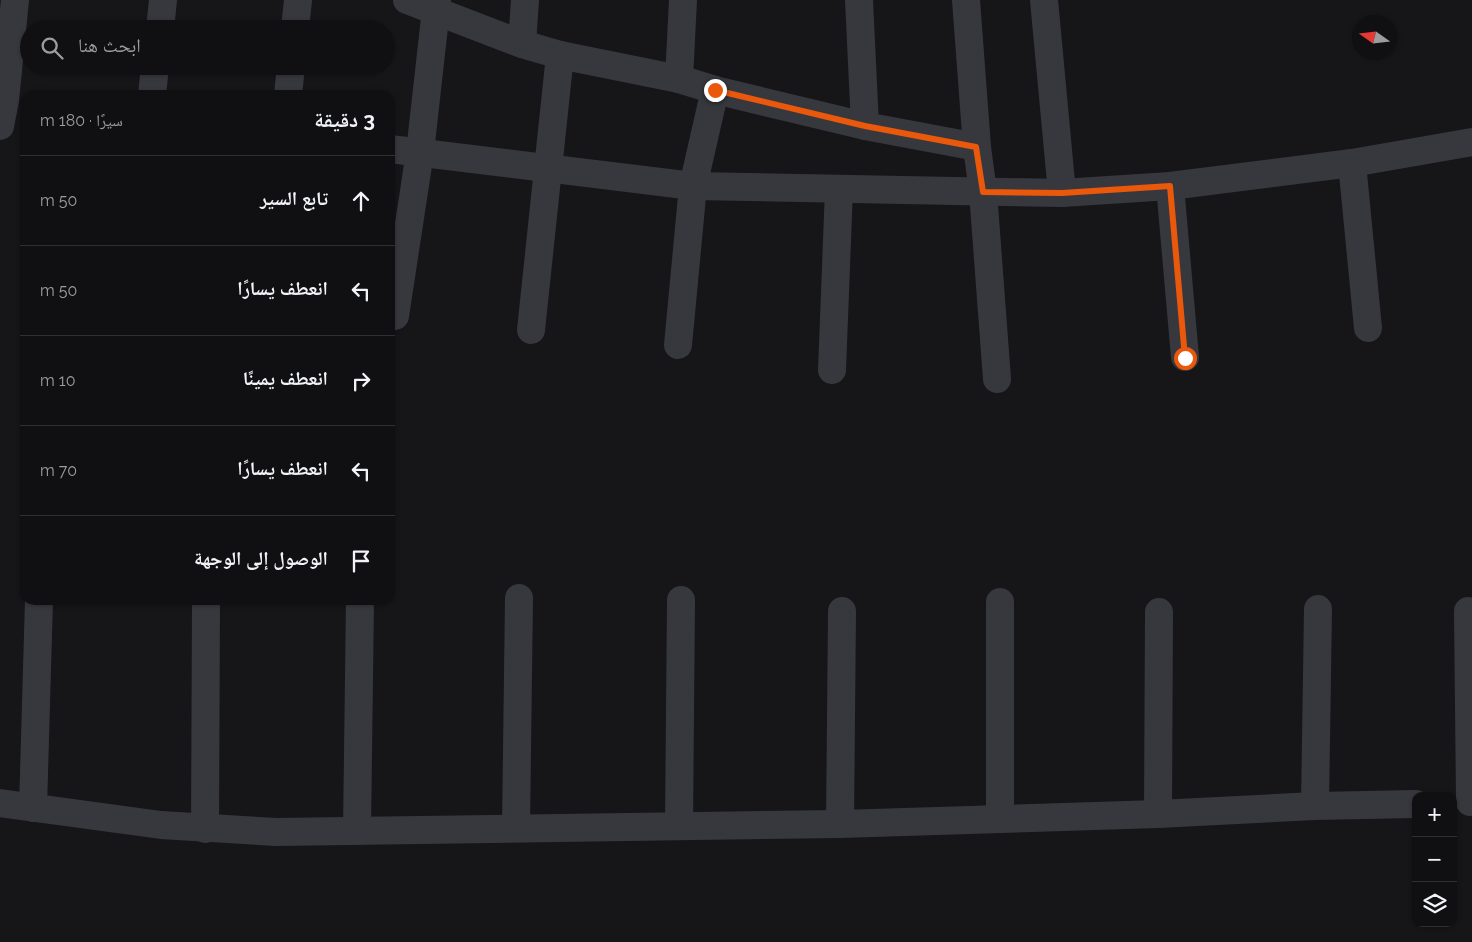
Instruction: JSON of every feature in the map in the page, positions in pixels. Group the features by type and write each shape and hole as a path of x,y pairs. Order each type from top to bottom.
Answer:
{"street":[{"path":"7,107 15,0"},
{"path":"161,20 163,0"},
{"path":"296,20 298,0"},
{"path":"407,0 437,5 522,44 560,55 679,79 715,90 865,126 976,147"},
{"path":"522,44 525,0"},
{"path":"679,79 683,0"},
{"path":"859,0 865,126"},
{"path":"966,0 976,147 983,192 997,379"},
{"path":"1044,0 1062,193"},
{"path":"395,316 420,152 437,5"},
{"path":"531,330 560,55"},
{"path":"153,90 154,75"},
{"path":"289,90 290,75"},
{"path":"678,344 693,186 715,90"},
{"path":"395,150 693,186 1062,193 1170,186 1352,163 1472,142"},
{"path":"1352,163 1368,328"},
{"path":"1170,186 1185,358"},
{"path":"832,370 839,189"},
{"path":"516,828 519,598"},
{"path":"680,825 681,600"},
{"path":"1000,602 1000,819"},
{"path":"33,808 39,605"},
{"path":"205,829 206,605"},
{"path":"357,831 360,605"},
{"path":"1315,806 1318,609"},
{"path":"840,824 842,611"},
{"path":"1465,802 1468,611"},
{"path":"1158,814 1159,612"},
{"path":"0,803 161,825 276,832 840,824 1412,804"}],"route":[{"path":"715,90 865,126 976,147 983,192 1062,193 1170,186 1185,358"}]}
